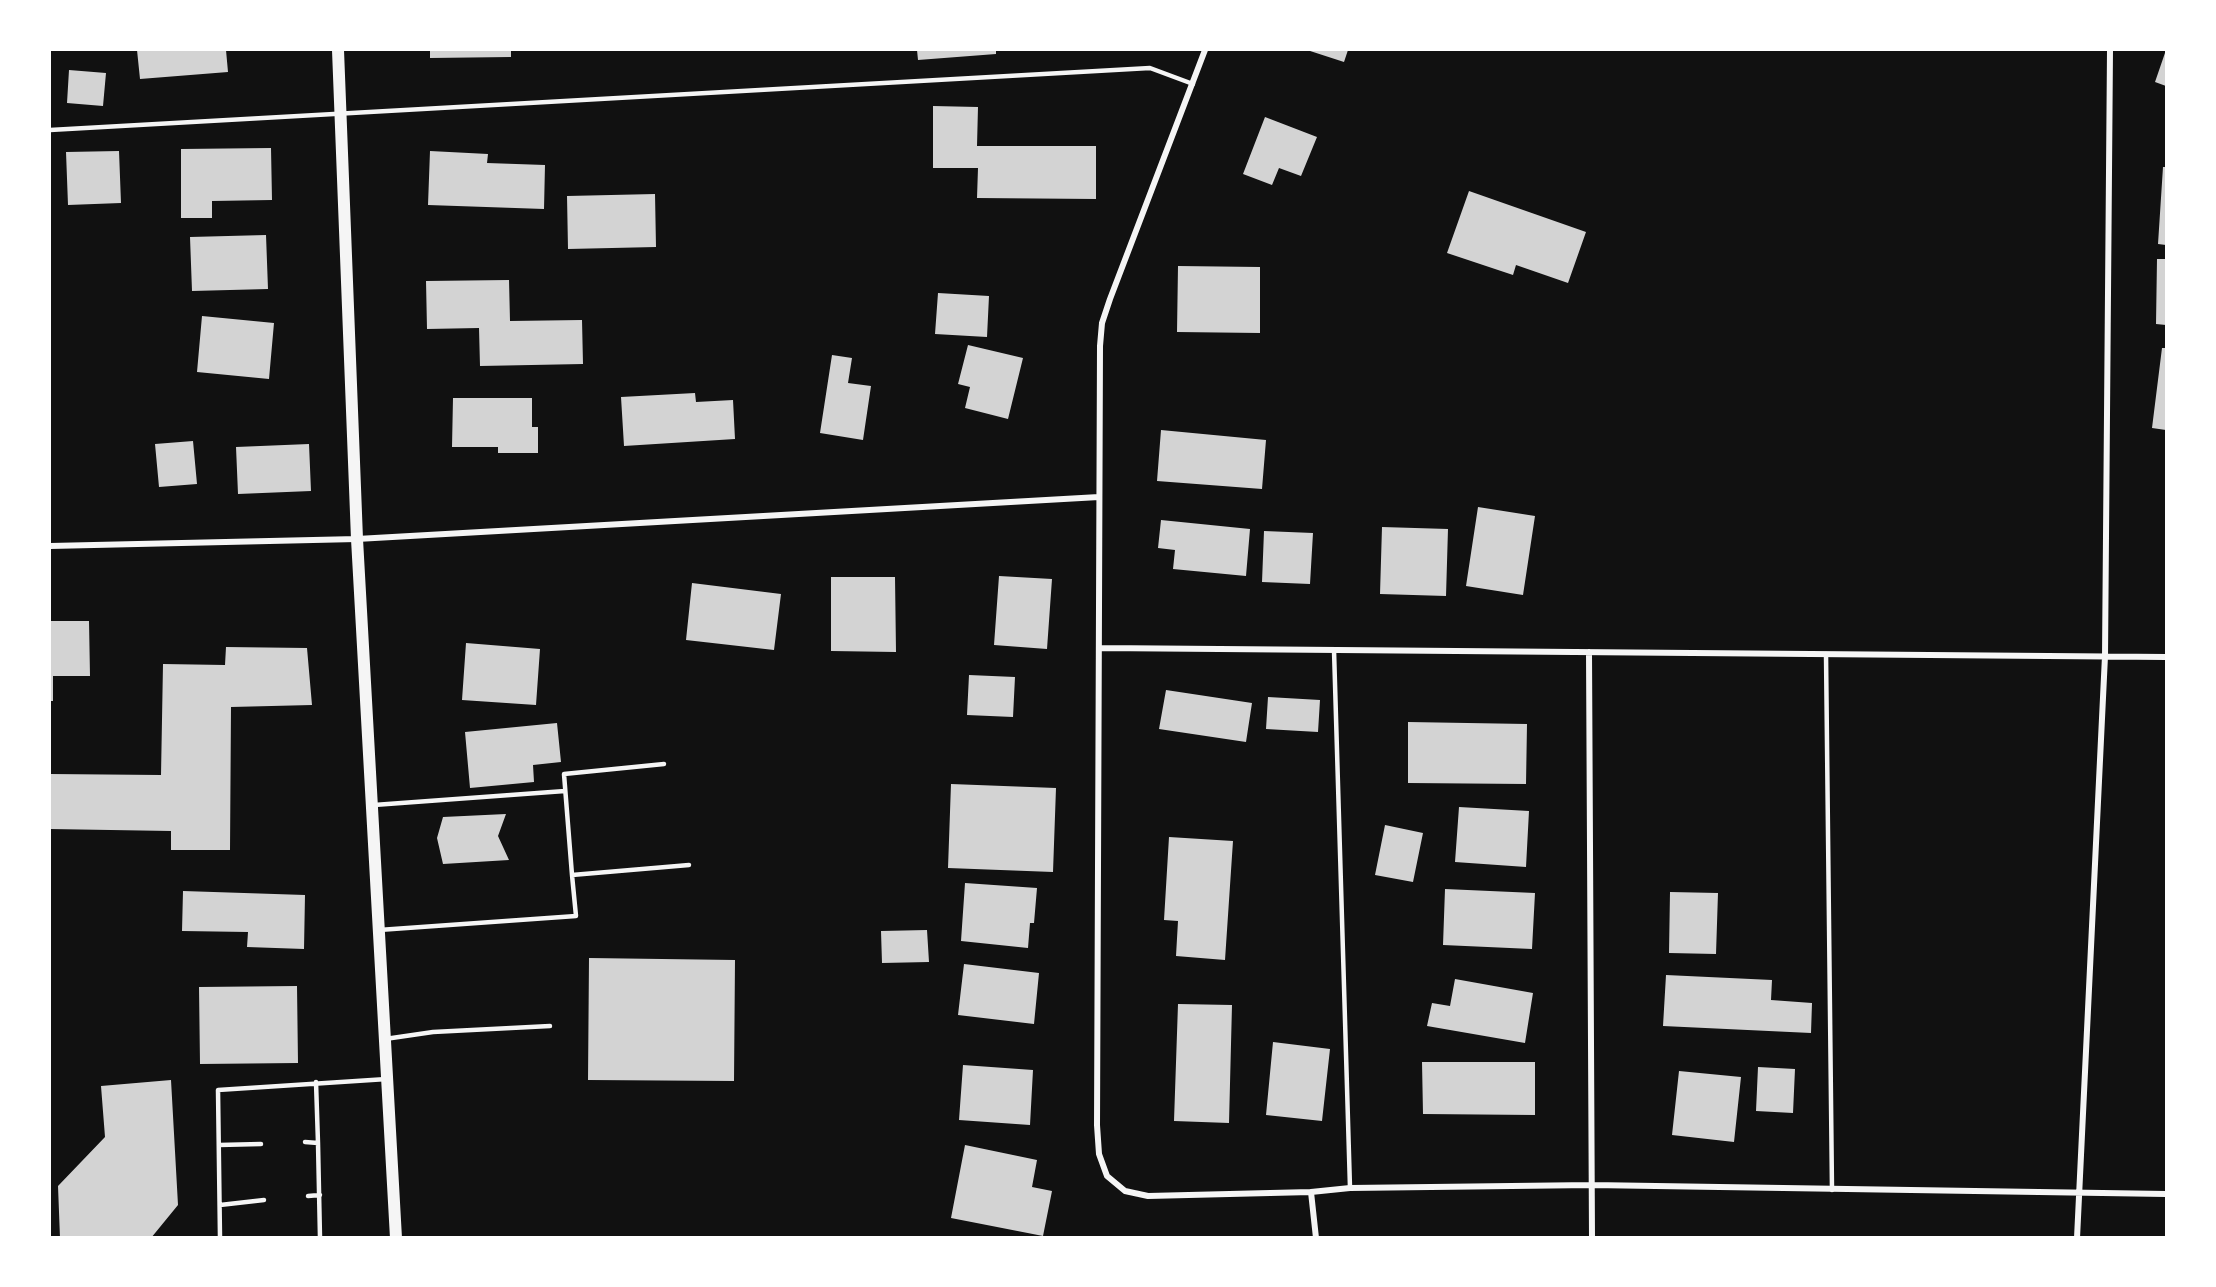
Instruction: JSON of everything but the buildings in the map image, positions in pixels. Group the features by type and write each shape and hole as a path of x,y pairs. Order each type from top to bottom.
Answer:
{"main road":[{"path":"338,50 357,539 396,1238"}],"street":[{"path":"1205,50 1102,323 1098,497 1101,648 1097,1125 1099,1154 1107,1176 1125,1191 1148,1196 1311,1192 1350,1188 1592,1185 2166,1194"},
{"path":"2077,1238 2077,1193 2105,656 2110,50"},
{"path":"50,546 357,539 1098,497"},
{"path":"1101,648 2166,657"},
{"path":"1589,652 1592,1238"},
{"path":"1311,1192 1316,1238"}],"lane":[{"path":"50,130 1150,68 1193,84"},
{"path":"1334,650 1350,1188"},
{"path":"1826,654 1832,1190"},
{"path":"379,930 576,916 564,774 664,764"},
{"path":"371,805 565,791"},
{"path":"572,875 689,865"},
{"path":"385,1039 433,1032 550,1026"},
{"path":"220,1238 218,1090 387,1079"},
{"path":"316,1082 320,1238"},
{"path":"305,1142 318,1143"},
{"path":"219,1145 261,1144"},
{"path":"308,1196 320,1195"},
{"path":"220,1205 264,1200"}]}
